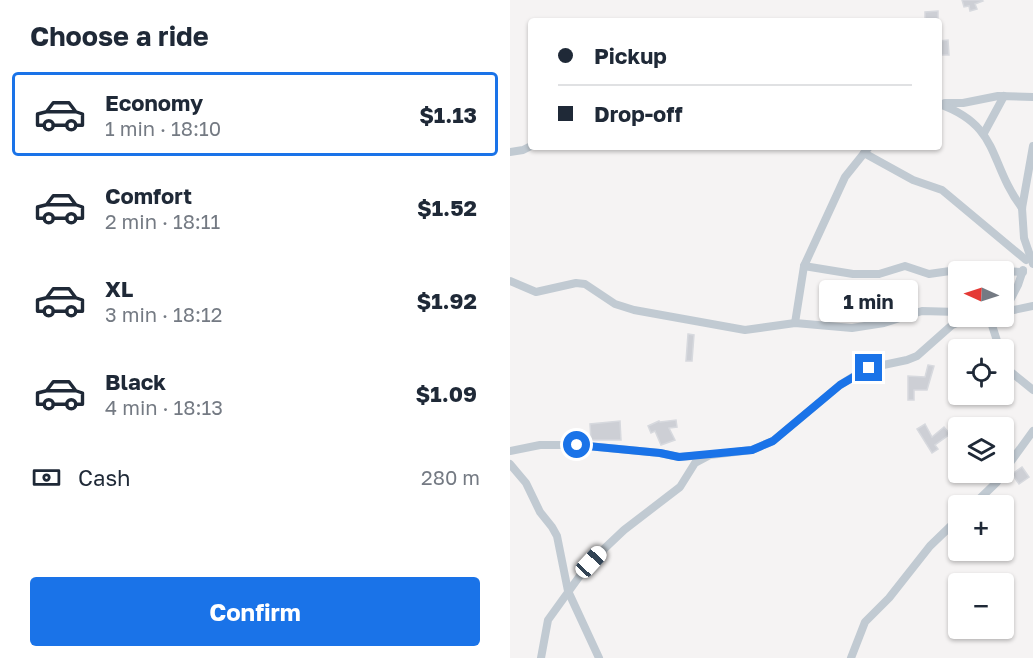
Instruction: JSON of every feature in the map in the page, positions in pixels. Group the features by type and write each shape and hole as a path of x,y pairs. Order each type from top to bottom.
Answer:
{"street":[{"path":"942,104 1004,96 1033,97"},
{"path":"984,133 1004,96"},
{"path":"942,105 967,117 984,133 1010,192 1022,208"},
{"path":"1014,293 1029,262 1024,238 1022,208 1029,185 1033,146"},
{"path":"510,152 528,148"},
{"path":"795,323 804,266 845,177 866,150 913,180 942,190 1029,262"},
{"path":"804,266 854,274 879,273 905,266 929,274 964,270 1023,272"},
{"path":"510,281 536,292 576,283 585,284 615,304 634,310 745,330 795,323 852,328 884,323 922,311 948,312"},
{"path":"1014,310 1033,306"},
{"path":"510,451 540,445 577,445 679,457 752,450 773,441 856,375 869,368 917,356 950,327"},
{"path":"1014,374 1033,390"},
{"path":"1014,457 1033,431"},
{"path":"541,658 548,620 568,591 605,548 683,484 695,463 710,455"},
{"path":"510,465 526,483 540,512 557,536 568,591 599,658"},
{"path":"984,495 995,483"},
{"path":"851,658 865,622 889,598 930,546 948,529"}],"building":[{"path":"962,0 983,1 975,4 977,9 970,11 969,6 964,7"},
{"path":"938,11 938,18 925,18 925,12"},
{"path":"948,40 949,55 942,55 942,41"},
{"path":"688,334 694,335 692,361 686,361"},
{"path":"928,365 934,366 927,390 914,390 914,400 908,400 908,376 925,377"},
{"path":"676,420 677,427 669,428 675,440 661,445 655,431 651,433 648,426 659,421"},
{"path":"620,421 621,440 591,440 590,424"},
{"path":"925,424 932,437 944,427 948,435 935,445 938,449 932,453 917,429"},
{"path":"1022,467 1029,477 1019,484 1014,473"}],"route":[{"path":"577,445 679,457 761,448 773,441 840,385 869,368"}]}
